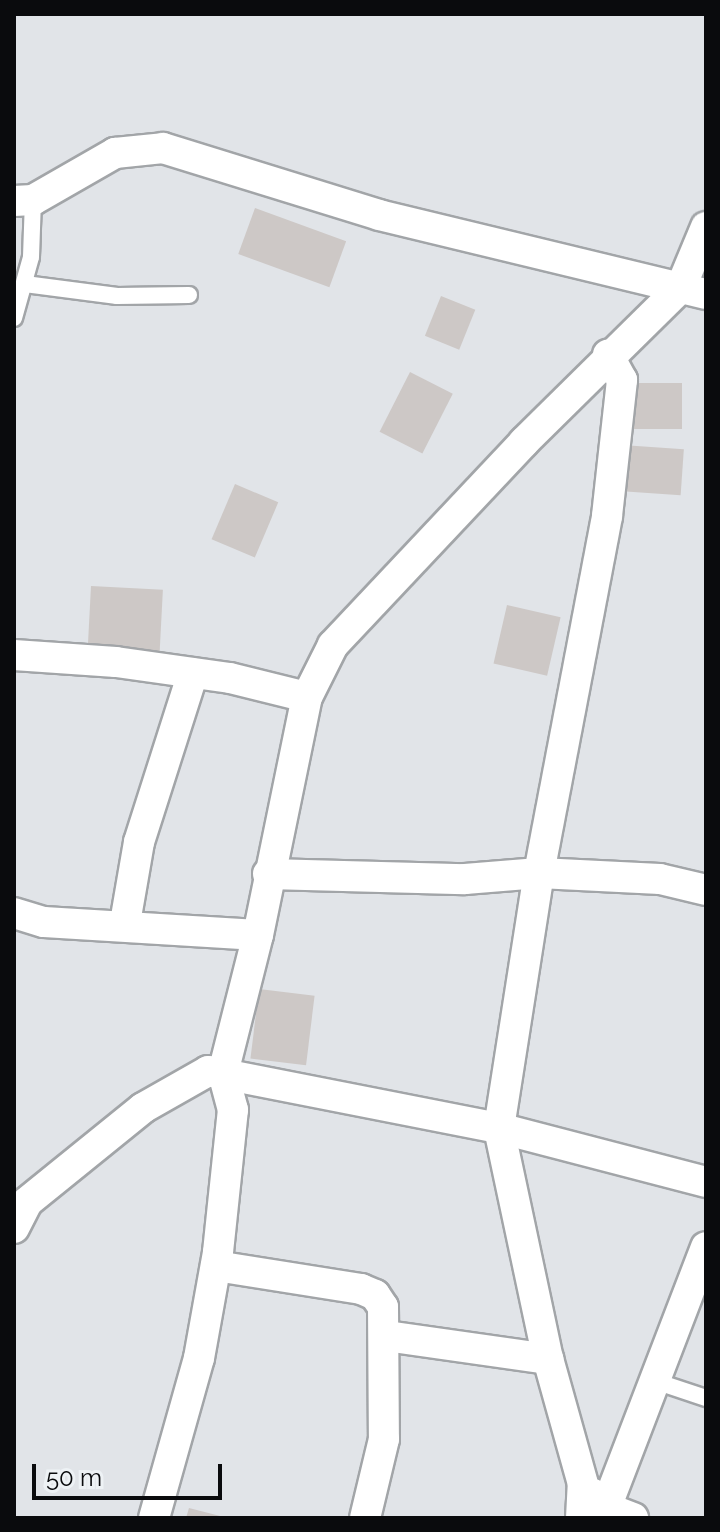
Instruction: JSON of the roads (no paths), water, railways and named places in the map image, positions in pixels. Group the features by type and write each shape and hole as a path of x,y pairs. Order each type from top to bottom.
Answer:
{"street":[{"path":"24,201 115,153 163,148 379,215 693,291"},
{"path":"154,1518 199,1358 216,1266 233,1110 223,1073 258,935 268,874 307,697 333,645 608,355 693,291 706,227"},
{"path":"606,1516 583,1484 548,1359 499,1128 539,873 621,415 622,380 608,355"},
{"path":"14,655 193,673 307,697"},
{"path":"125,923 139,842 193,673"},
{"path":"268,874 465,879 539,873 660,879 706,890"},
{"path":"14,913 44,922 125,923 258,935"},
{"path":"18,1207 143,1108 208,1071 499,1128 706,1182"},
{"path":"606,1516 706,1247"},
{"path":"216,1266 361,1289 375,1295 383,1307 386,1336 384,1439 365,1518"},
{"path":"386,1336 548,1359"}],"lane":[{"path":"14,318 25,284 24,201"},
{"path":"25,284 117,296 189,295"},
{"path":"655,1381 706,1398"}]}
